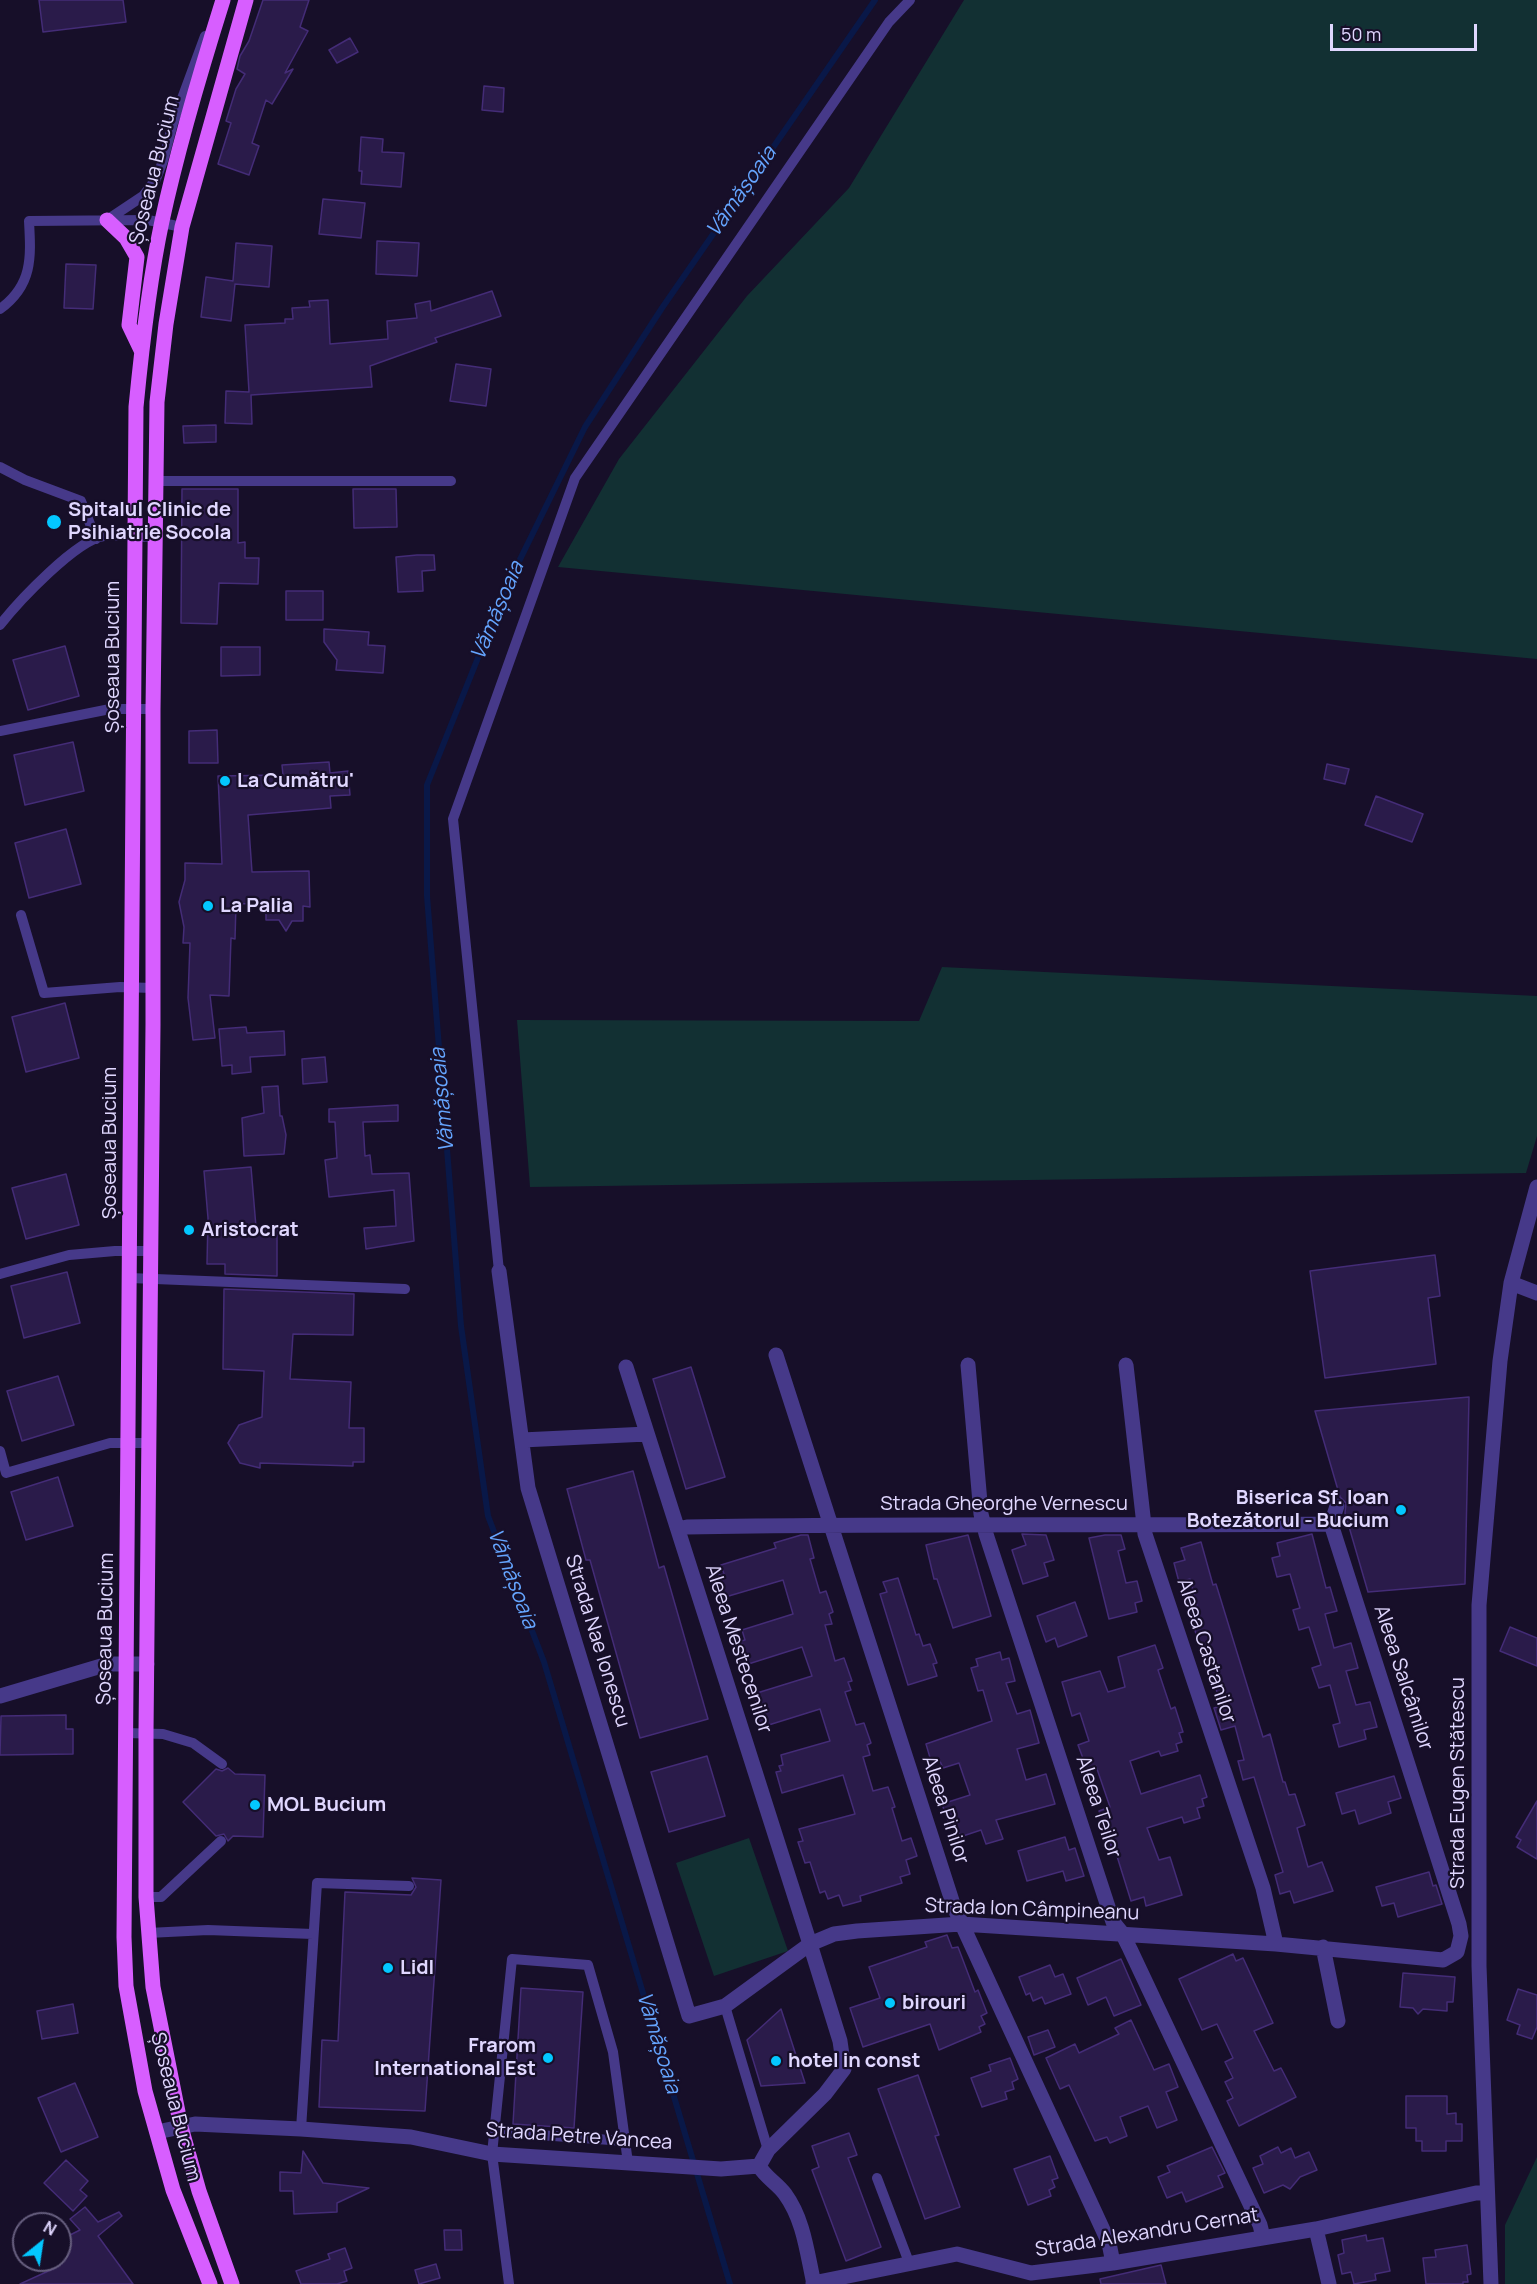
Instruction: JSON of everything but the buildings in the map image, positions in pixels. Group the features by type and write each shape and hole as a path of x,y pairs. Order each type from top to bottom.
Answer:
{"main road":[{"name":"Șoseaua Bucium","path":"210,2284 173,2190 145,2091 126,1986 124,1927 135,440 141,351 162,222 181,142 221,0"},
{"name":"Șoseaua Bucium","path":"232,2284 199,2191 181,2127 153,1987 146,1898 146,1733 153,988 153,709 158,402 166,324 182,227 246,0"},
{"path":"108,220 126,238 137,257 129,325 141,351"}],"street":[{"name":"Strada Eugen Stătescu","path":"1491,2284 1479,1966 1479,1605 1500,1361 1511,1283 1537,1187"},
{"name":"Strada Nae Ionescu","path":"499,1271 528,1488 689,2016 726,2006"},
{"path":"1511,1283 1537,1293"},
{"name":"Aleea Pinilor","path":"776,1355 961,1924 1104,2232 1113,2263"},
{"name":"Aleea Teilor","path":"968,1365 981,1514 1113,1922 1122,1934 1260,2225 1263,2237"},
{"name":"Aleea Castanilor","path":"1126,1365 1143,1526 1263,1888 1275,1944"},
{"name":"Aleea Mestecenilor","path":"626,1367 810,1944"},
{"path":"522,1440 647,1434"},
{"path":"1331,1524 1337,1506"},
{"name":"Strada Gheorghe Vernescu","path":"678,1529 830,1524 1143,1526 1331,1524"},
{"name":"Aleea Salcâmilor","path":"1331,1524 1459,1924 1461,1936 1457,1952 1443,1960"},
{"path":"0,1695 108,1664 147,1665"},
{"name":"Strada Ion Câmpineanu","path":"726,2006 810,1944 834,1934 961,1924 1323,1947 1443,1960"},
{"path":"810,1944 840,2041 844,2069 825,2094 768,2151 759,2166 764,2176 784,2192 799,2217 813,2284"},
{"path":"1323,1947 1338,2022"},
{"name":"Strada Petre Vancea","path":"157,2132 195,2124 301,2129 411,2137 492,2154 720,2169 759,2166"},
{"name":"Strada Alexandru Cernat","path":"813,2284 957,2254 1031,2273 1113,2263 1316,2229 1476,2193 1488,2193"},
{"path":"1316,2229 1329,2284"}],"lane":[{"path":"108,220 143,196 156,179 172,123 221,0"},
{"path":"499,1271 453,819 575,478 889,22 910,0"},
{"path":"0,309 14,297 27,277 30,256 28,220 148,220 182,227"},
{"path":"0,466 25,480 81,501 96,539"},
{"path":"156,481 451,481"},
{"path":"0,625 53,570 82,545 103,536 155,537"},
{"path":"0,731 110,709 153,709"},
{"path":"21,915 44,993 132,987 153,988"},
{"path":"0,1274 69,1256 151,1251"},
{"path":"130,1278 405,1289"},
{"path":"0,1451 6,1473 110,1443 149,1443"},
{"path":"126,1733 163,1734 194,1743 222,1764"},
{"path":"146,1898 161,1897 221,1841"},
{"path":"301,2129 316,1883 410,1886"},
{"path":"148,1933 208,1930 313,1934"},
{"path":"509,2284 492,2154 512,1959 588,1965 613,2052 628,2163"},
{"path":"726,2006 768,2151"},
{"path":"496,2132 625,2141"},
{"path":"877,2178 910,2265"}],"green space":[{"path":"964,0 1537,0 1537,659 558,567 619,459 747,296 849,188"},
{"path":"942,967 1537,996 1537,1136 1526,1173 530,1187 517,1020 919,1021"},
{"path":"749,1838 788,1951 714,1976 676,1863"},
{"path":"1537,2157 1537,2284 1505,2284 1505,2225"}],"waterway":[{"name":"Vămășoaia","path":"730,2284 544,1662 488,1516 461,1326 427,896 427,785 506,588 585,427 662,308 875,0"}],"place":[{"name":"Spitalul Clinic de Psihiatrie Socola","path":"54,522"},
{"name":"La Cumătru'","path":"225,781"},
{"name":"La Palia","path":"208,906"},
{"name":"Aristocrat","path":"189,1230"},
{"name":"Biserica Sf. Ioan Botezătorul - Bucium","path":"1401,1510"},
{"name":"MOL Bucium","path":"255,1805"},
{"name":"Lidl","path":"388,1968"},
{"name":"birouri","path":"890,2003"},
{"name":"Frarom International Est","path":"548,2058"},
{"name":"hotel in const","path":"776,2061"}]}
